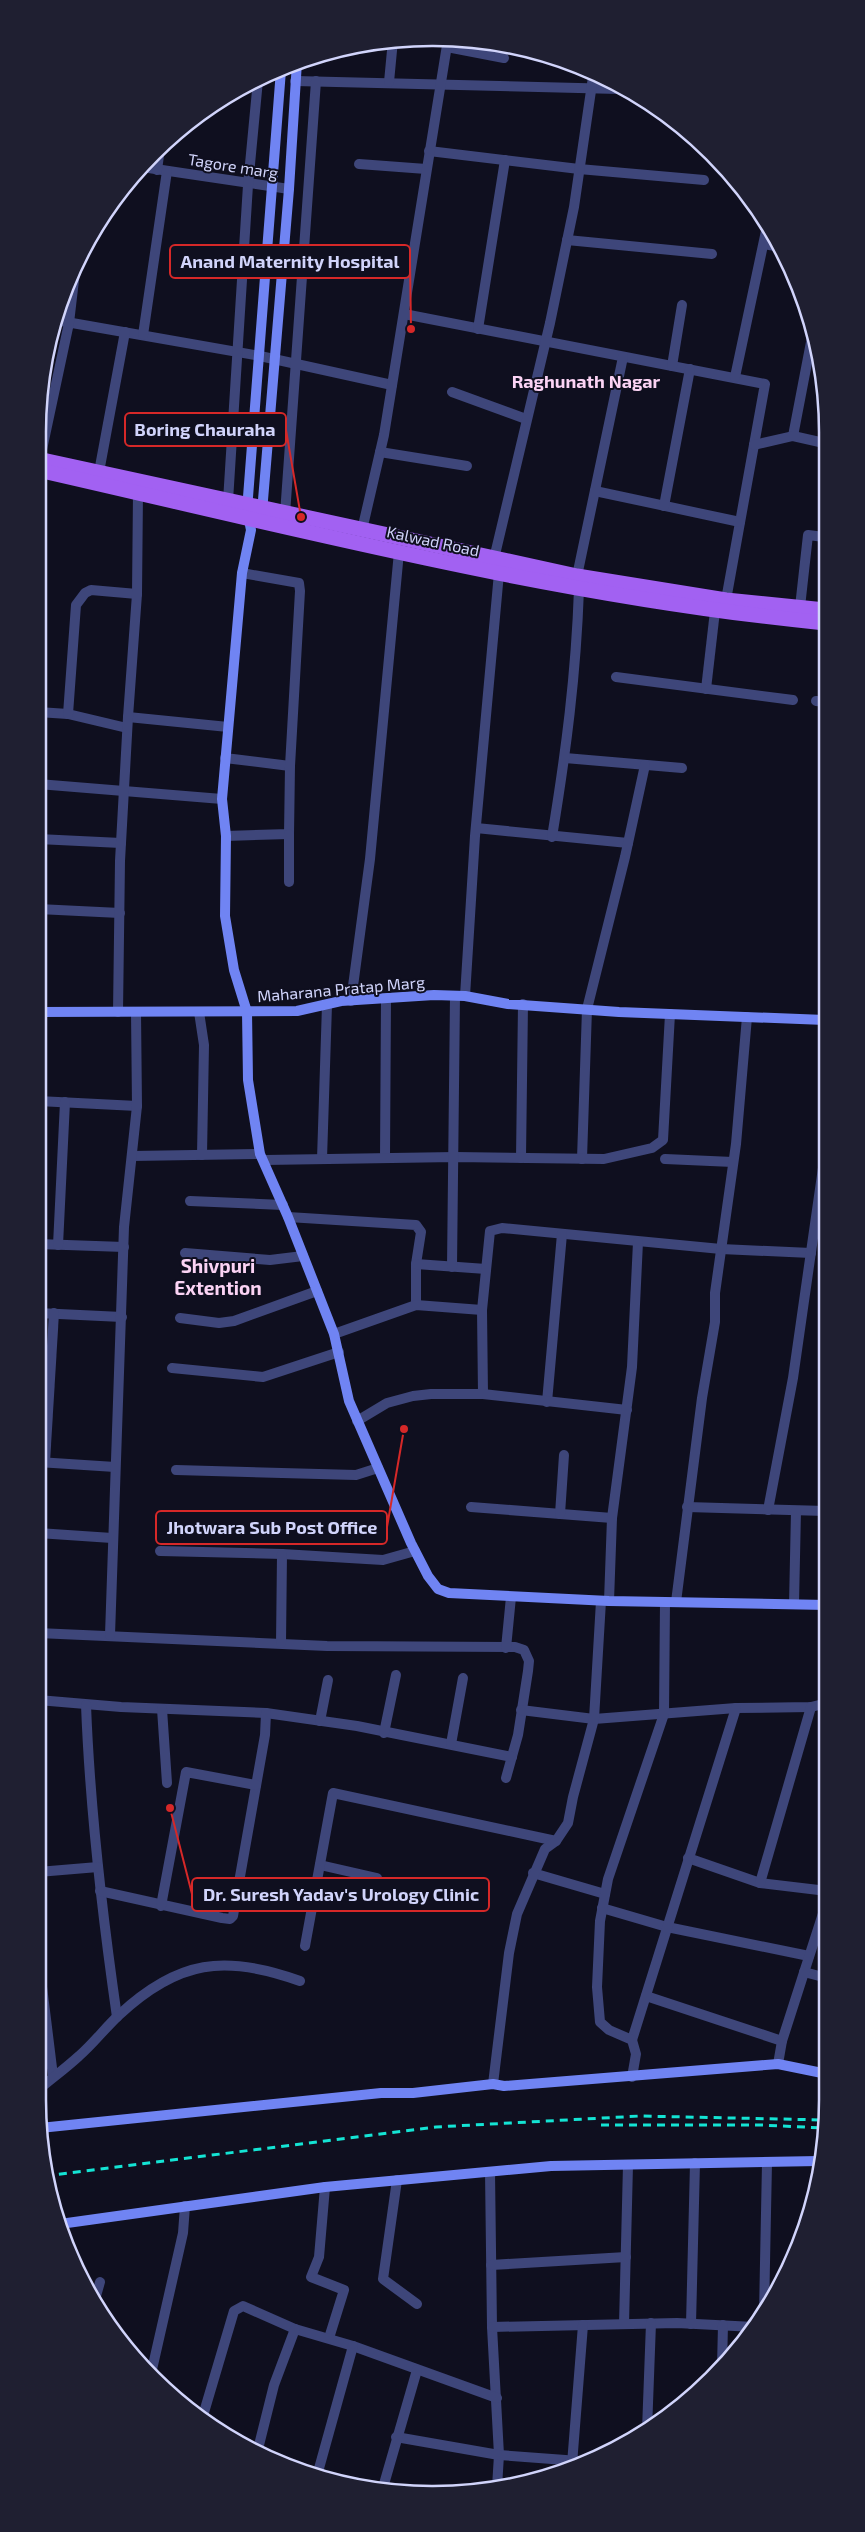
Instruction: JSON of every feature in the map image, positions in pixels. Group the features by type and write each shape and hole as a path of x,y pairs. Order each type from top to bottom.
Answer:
{"main road":[{"name":"Kalwad Road","path":"46,464 99,472 228,501 254,516 285,514 362,530 495,568"},
{"name":"Kalwad Road","path":"46,465 138,493 254,516 398,552 819,622"},
{"name":"Kalwad Road","path":"720,605 819,609"}],"street":[{"path":"362,530 380,452 392,385 447,47"},
{"path":"467,48 504,58"},
{"path":"389,82 393,49"},
{"path":"296,72 290,190 276,359 254,516 242,573 222,798 226,836 225,916 234,970 247,1012 248,1080 262,1157 283,1204 334,1334 349,1402 357,1422 415,1551 428,1576 438,1589 449,1593 605,1601 819,1606"},
{"path":"254,516 260,356 280,78"},
{"path":"295,81 608,89"},
{"path":"285,514 294,363 316,81"},
{"path":"465,996 495,568 526,419 567,240 592,81"},
{"path":"228,501 248,185 257,89"},
{"path":"429,151 579,169 704,180"},
{"path":"143,335 162,170 161,157"},
{"path":"478,329 505,160"},
{"path":"359,164 426,169"},
{"name":"Tagore marg","path":"151,168 248,185 290,190"},
{"path":"735,377 765,236"},
{"path":"567,240 712,254"},
{"path":"764,244 770,245"},
{"path":"46,426 69,323 72,294"},
{"path":"672,366 682,305"},
{"path":"404,314 765,384 740,522 720,605 706,689"},
{"path":"63,322 276,359 392,385"},
{"path":"99,472 125,332"},
{"path":"793,436 810,350"},
{"path":"552,837 565,758 577,661 578,582 623,357"},
{"path":"664,506 690,369"},
{"path":"452,392 526,419"},
{"path":"754,446 793,436 819,442"},
{"path":"380,452 467,466"},
{"path":"595,491 740,522"},
{"path":"118,1012 121,843 127,722 137,594 138,493"},
{"path":"800,607 808,535 819,536"},
{"path":"351,1001 370,859 398,552"},
{"path":"242,573 299,582 290,766 289,882"},
{"path":"68,714 76,605 80,598 91,590 137,594"},
{"path":"616,677 792,700"},
{"path":"46,713 127,722 228,727"},
{"path":"225,758 290,766"},
{"path":"565,758 682,768"},
{"path":"582,1159 587,1009 645,765"},
{"path":"46,785 222,798"},
{"path":"476,828 628,843"},
{"path":"226,836 289,834"},
{"path":"46,839 121,843"},
{"path":"46,909 120,913"},
{"name":"Maharana Pratap Marg","path":"46,1012 297,1011 351,1001 434,995 465,996 523,1004 587,1009 819,1020"},
{"path":"452,1266 454,996"},
{"path":"385,1158 386,999"},
{"path":"521,1158 523,1004"},
{"path":"322,1159 327,1005"},
{"path":"110,1635 124,1246 137,1106 136,1012"},
{"path":"199,1012 204,1045 202,1155"},
{"path":"132,1156 202,1155 322,1159 454,1157 604,1159 652,1148 663,1140 670,1014"},
{"path":"632,2040 609,2030 600,2022 597,1987 602,1908 649,1754 664,1714 670,1602 716,1322 716,1293 733,1162 747,1017"},
{"path":"46,1101 137,1106"},
{"path":"58,1245 65,1102"},
{"path":"665,1159 733,1162"},
{"path":"768,1510 793,1378 819,1196"},
{"path":"190,1201 283,1204"},
{"path":"288,1218 412,1223 421,1232 416,1264 416,1305"},
{"path":"483,1394 482,1310 490,1231 502,1228 721,1249 811,1252"},
{"path":"547,1402 562,1234"},
{"path":"493,2084 509,1953 517,1914 545,1849 556,1841 568,1822 594,1719 612,1518 632,1367 638,1242"},
{"path":"46,1244 124,1246"},
{"path":"185,1253 270,1260 303,1256"},
{"path":"416,1264 486,1269"},
{"path":"180,1318 218,1323 234,1322 317,1291"},
{"path":"334,1334 416,1305 482,1310"},
{"path":"46,1313 122,1317"},
{"path":"46,1405 54,1313"},
{"path":"172,1368 263,1377 339,1352"},
{"path":"357,1422 387,1403 413,1396 483,1394 627,1410"},
{"path":"560,1514 564,1455"},
{"path":"46,1462 116,1467"},
{"path":"176,1470 356,1475 378,1468"},
{"path":"471,1507 612,1518"},
{"path":"687,1507 819,1511"},
{"path":"794,1604 796,1511"},
{"path":"46,1534 112,1538"},
{"path":"160,1551 282,1554 383,1560 415,1551"},
{"path":"281,1642 282,1554"},
{"path":"506,1648 511,1596"},
{"path":"46,1633 281,1642 327,1646 506,1648 524,1650 528,1655 528,1671 512,1757 506,1778"},
{"path":"384,1733 396,1675"},
{"path":"451,1744 463,1678"},
{"path":"320,1721 328,1680"},
{"path":"46,1701 86,1705 266,1713 451,1744 512,1757"},
{"path":"86,1705 88,1766 100,1891 117,2017"},
{"path":"521,1710 594,1719 736,1708 811,1707 819,1705"},
{"path":"760,1883 811,1707"},
{"path":"632,2077 636,2054 632,2040 736,1708"},
{"path":"162,1709 167,1783"},
{"path":"100,1891 222,1918 230,1919 233,1916 256,1784 266,1713"},
{"path":"161,1906 186,1772 256,1784"},
{"path":"304,1946 333,1793 556,1841"},
{"path":"688,1858 760,1883 819,1890"},
{"path":"320,1865 376,1878"},
{"path":"46,1871 98,1867"},
{"path":"533,1874 605,1894"},
{"path":"602,1908 668,1927 809,1956"},
{"path":"778,2064 782,2041 819,1925"},
{"path":"46,2082 79,2057 133,2003 167,1980 206,1965 235,1965 282,1975 300,1981"},
{"path":"804,1972 819,1976"},
{"path":"646,1996 782,2041"},
{"path":"46,2024 52,2076"},
{"path":"47,2127 381,2093 413,2093 493,2084 504,2086 632,2077 718,2067 778,2064 819,2072"},
{"path":"67,2223 325,2187 551,2166 813,2162"},
{"path":"690,2324 695,2163"},
{"path":"764,2297 767,2163"},
{"path":"624,2324 628,2165"},
{"path":"490,2172 492,2327 499,2455 497,2480"},
{"path":"397,2180 383,2280 417,2304"},
{"path":"325,2187 319,2257 311,2277 344,2290 329,2338"},
{"path":"153,2366 183,2233 186,2206"},
{"path":"491,2265 626,2257"},
{"path":"97,2292 100,2282"},
{"path":"204,2411 234,2312 243,2306 295,2329 329,2338 497,2398"},
{"path":"647,2421 651,2323"},
{"path":"492,2327 651,2323 745,2326"},
{"path":"575,2458 583,2325"},
{"path":"722,2355 723,2325"},
{"path":"259,2445 274,2385 295,2329"},
{"path":"319,2469 352,2346"},
{"path":"384,2482 417,2370"},
{"path":"396,2437 499,2455 567,2461"}],"railway":[{"path":"54,2175 436,2127 640,2116 818,2120"},
{"path":"601,2125 761,2125 818,2128"}],"place":[{"name":"Anand Maternity Hospital","path":"411,329"},
{"name":"Boring Chauraha","path":"301,517"},
{"name":"Jhotwara Sub Post Office","path":"404,1429"},
{"name":"Dr. Suresh Yadav's Urology Clinic","path":"170,1808"}],"district":[{"name":"Raghunath Nagar","path":"586,382"},
{"name":"Shivpuri Extention","path":"218,1277"}]}
